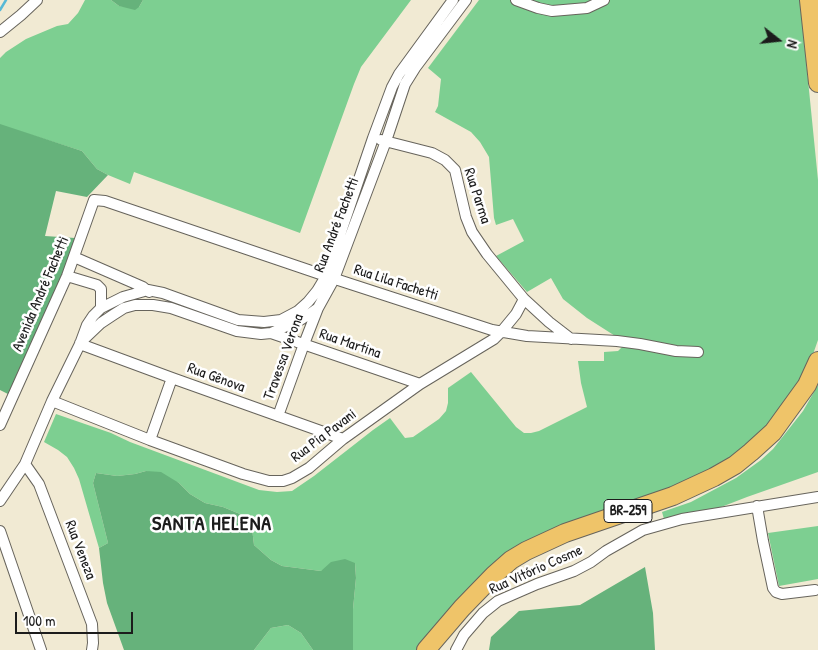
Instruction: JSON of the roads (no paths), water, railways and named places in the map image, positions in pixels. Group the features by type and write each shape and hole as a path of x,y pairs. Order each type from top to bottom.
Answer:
{"highway":[{"path":"809,0 818,83"},
{"name":"BR-259","path":"426,650 472,596 519,555 566,533 674,496 735,465 773,432 806,385 818,361"}],"street":[{"path":"0,32 37,0"},
{"name":"Rua André Fachetti","path":"148,290 163,292 238,320 264,322 281,320 308,302 330,278 373,138 387,99 399,74 454,0"},
{"name":"Rua André Fachetti","path":"80,344 101,323 124,308 136,305 171,308 248,333 271,333 302,319 318,308 386,140 402,92 409,78 466,0"},
{"path":"516,0 552,11 587,8 604,0"},
{"path":"552,11 560,0"},
{"path":"387,99 398,104"},
{"name":"Rua Parma","path":"373,138 432,153 445,160 455,170 466,217 472,232 487,254 524,299 572,340"},
{"name":"Rua Lila Fachetti","path":"94,200 105,201 330,278 492,330 527,336 640,344 676,351 698,352"},
{"name":"Avenida André Fachetti","path":"0,425 67,276 94,200"},
{"path":"74,257 134,282 148,290 153,305"},
{"path":"67,276 96,285 101,289 101,308"},
{"path":"0,501 25,464 52,401 93,316 101,308 123,297 148,290"},
{"name":"Rua Pia Pavani","path":"52,401 150,440 244,474 269,481 284,481 300,474 343,439 420,384 494,339 520,308 524,299"},
{"name":"Travessa Verona","path":"278,416 318,308"},
{"name":"Rua Martina","path":"271,333 420,384"},
{"name":"Rua Gênova","path":"80,344 343,439"},
{"path":"150,440 172,378"},
{"name":"Rua Veneza","path":"25,464 39,484 92,624 92,650"},
{"name":"Rua Vitório Cosme","path":"456,650 464,635 483,613 498,602 537,584 574,571 643,530 682,519 818,496"},
{"path":"757,506 773,588 776,592 782,594 815,590"},
{"path":"0,531 40,650"}],"waterway":[{"path":"0,10 6,0"}],"district":[{"name":"SANTA HELENA","path":"212,525"}]}
